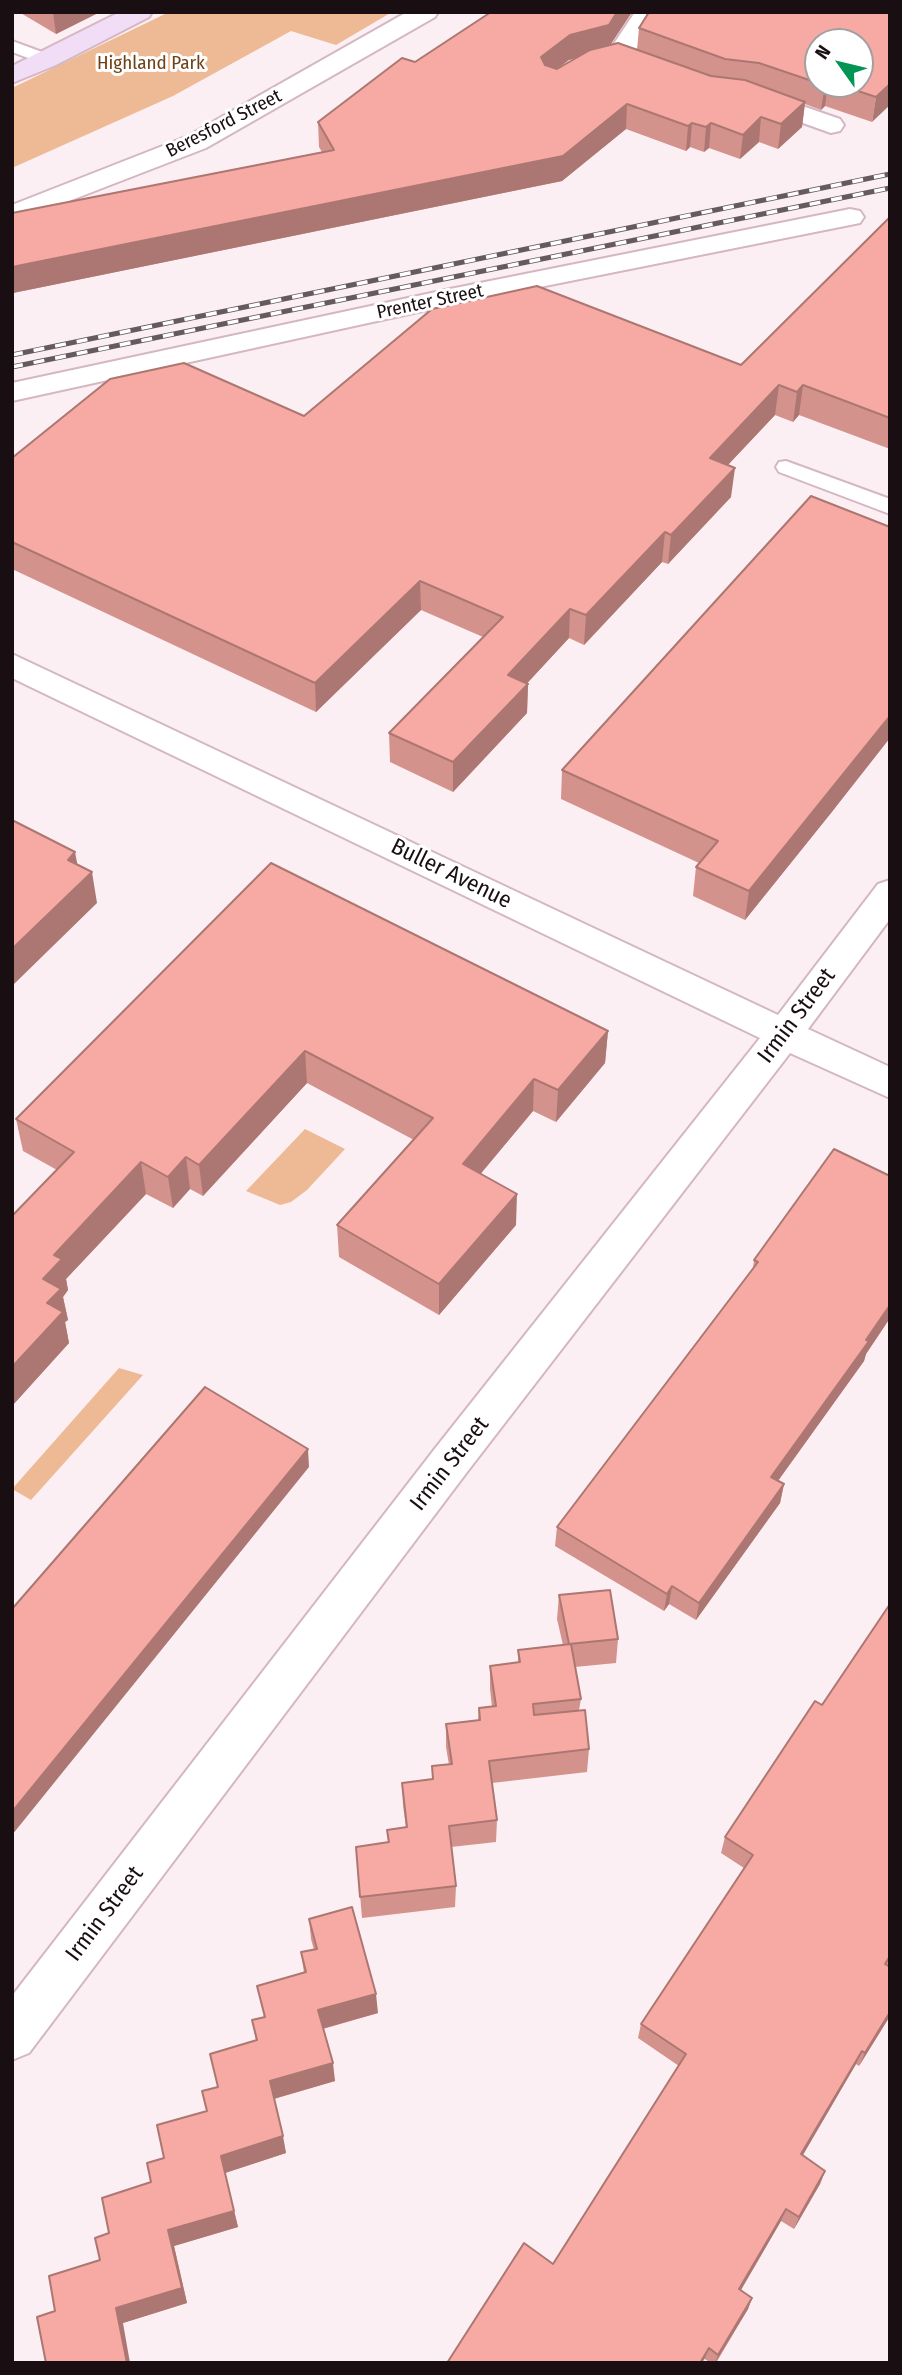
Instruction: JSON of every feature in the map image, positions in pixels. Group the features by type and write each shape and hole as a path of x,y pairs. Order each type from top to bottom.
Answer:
{"street":[{"path":"12,75 140,12"},
{"name":"Beresford Street","path":"12,215 197,142 426,12"},
{"path":"618,57 648,12"},
{"path":"592,64 618,57 682,80"},
{"path":"733,94 747,95 831,125"},
{"name":"Prenter Street","path":"12,392 450,297 850,217"},
{"name":"Buller Avenue","path":"12,665 890,1084"},
{"name":"Irmin Street","path":"12,2036 444,1470 890,893"}],"lane":[{"path":"12,46 47,60"},
{"path":"786,467 890,507"}],"green space":[{"name":"Highland Park","path":"169,12 392,12 336,45 291,31 173,96 12,168 12,88"},
{"path":"305,1129 345,1149 307,1190 291,1202 280,1205 246,1191"},
{"path":"119,1368 143,1375 31,1500 12,1489"}],"building":[{"path":"491,12 617,12 609,25 570,35 541,57 545,65 557,69 590,50 618,43 711,76 745,80 805,102 781,124 761,117 743,135 711,123 706,127 692,123 688,126 627,104 563,156 12,267 12,213 334,150 318,122 402,58 415,62"},
{"path":"649,12 890,12 890,84 874,96 874,28 804,28 804,78 759,63 725,59 639,28"},
{"path":"890,217 890,418 803,385 797,392 779,385 710,458 735,468 671,535 665,532 586,615 570,609 508,675 528,684 453,762 389,733 503,617 420,581 315,683 12,542 12,458 110,379 184,363 304,416 432,309 537,286 741,365"},
{"path":"811,496 890,527 890,716 749,891 696,867 718,841 562,770"},
{"path":"12,820 75,852 68,860 92,872 12,949"},
{"path":"271,863 608,1031 558,1090 534,1079 463,1164 517,1194 439,1284 337,1225 433,1118 305,1051 199,1165 186,1157 168,1177 141,1162 54,1255 62,1259 43,1279 61,1289 47,1303 63,1312 12,1367 12,1216 74,1152 16,1119"},
{"path":"834,1149 890,1176 890,1305 866,1340 869,1341 771,1477 784,1484 699,1603 672,1586 667,1594 557,1527 758,1262 754,1260"},
{"path":"205,1387 308,1449 12,1812 12,1609"},
{"path":"610,1590 618,1639 569,1644 559,1595"},
{"path":"890,1604 890,1956 885,1964 890,1967 890,2012 865,2053 862,2051 801,2154 825,2171 799,2217 786,2209 739,2289 752,2298 718,2355 709,2348 700,2363 447,2363 524,2243 553,2264 686,2054 641,2024 753,1855 725,1837 815,1701 822,1705"},
{"path":"571,1644 581,1699 533,1704 534,1715 585,1710 589,1749 489,1761 497,1820 449,1826 456,1886 360,1897 356,1847 389,1842 387,1830 407,1827 402,1783 433,1779 432,1766 452,1764 446,1724 480,1720 479,1708 496,1706 490,1666 520,1662 518,1650"},
{"path":"352,1907 376,1994 318,2010 333,2063 270,2081 283,2136 221,2156 234,2211 168,2230 182,2288 116,2308 127,2363 46,2363 37,2317 55,2311 49,2276 100,2260 95,2238 109,2233 102,2198 151,2182 147,2163 164,2158 157,2125 207,2111 202,2091 218,2087 210,2054 257,2040 252,2020 265,2017 257,1986 306,1972 301,1952 317,1949 309,1919"}],"railway":[{"path":"12,355 890,174"},
{"path":"12,367 890,188"}]}
